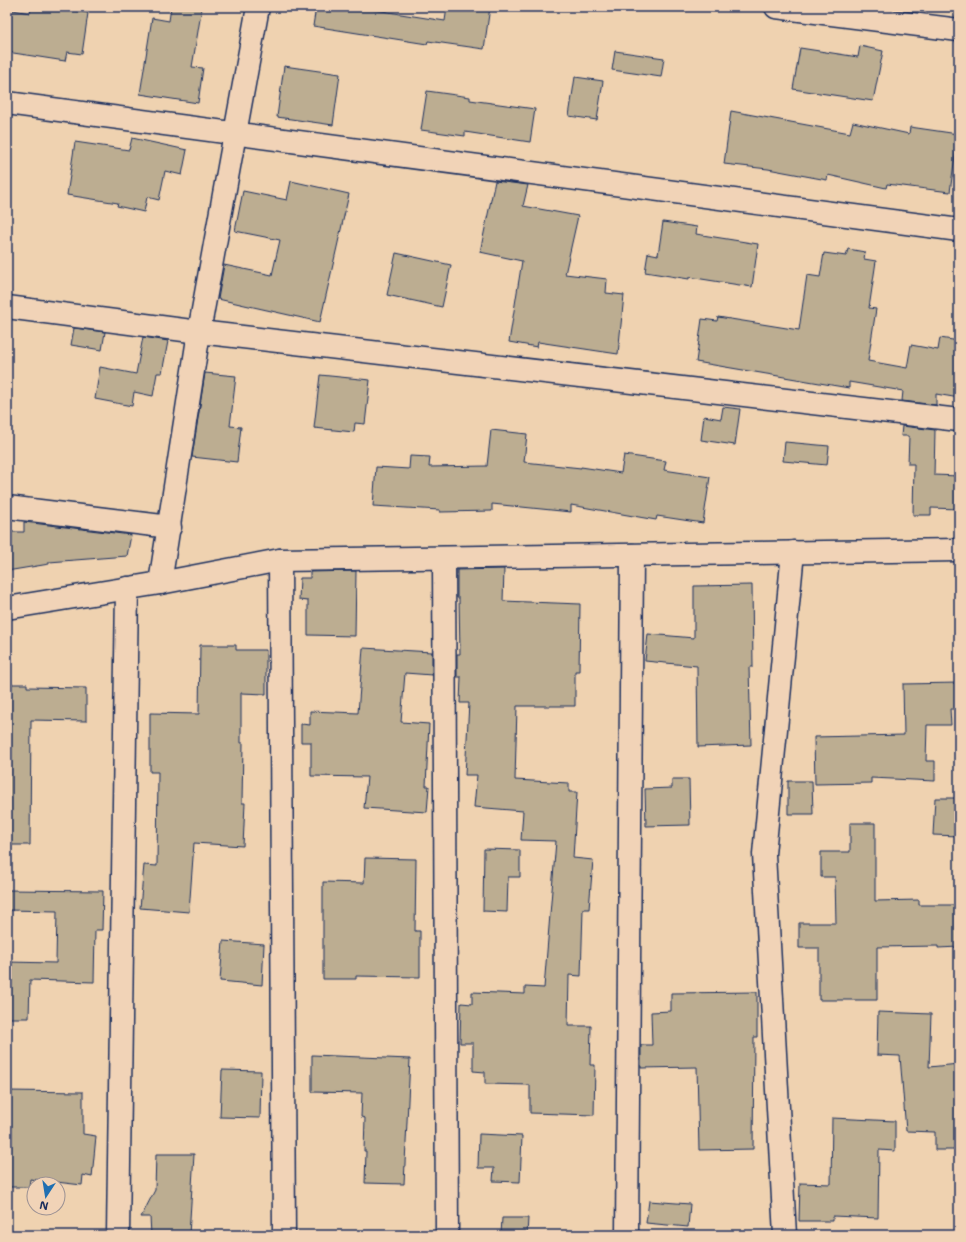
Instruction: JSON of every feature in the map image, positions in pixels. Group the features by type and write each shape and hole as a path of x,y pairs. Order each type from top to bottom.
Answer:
{"street":[{"path":"160,583 170,527 199,332 258,7"},
{"path":"776,7 959,30"},
{"path":"7,103 959,230"},
{"path":"7,307 199,332 959,420"},
{"path":"7,507 170,527"},
{"path":"7,608 160,583 280,560 959,550"},
{"path":"785,1235 764,854 792,552"},
{"path":"627,1235 632,555"},
{"path":"444,558 447,1235"},
{"path":"280,560 284,1235"},
{"path":"118,1235 127,588"}],"building":[{"path":"31,7 50,7 88,13 82,54 67,52 65,61 7,52 7,9 30,13"},
{"path":"171,7 202,7 192,67 203,68 198,103 140,94 152,18 169,21"},
{"path":"316,7 369,7 369,9 445,21 447,7 490,7 484,49 428,41 427,44 313,26"},
{"path":"860,46 883,51 873,101 793,89 800,48 858,57"},
{"path":"615,51 664,58 661,77 612,70"},
{"path":"284,66 340,74 333,125 277,117"},
{"path":"575,77 603,81 597,120 569,116"},
{"path":"427,91 470,97 470,100 535,109 530,142 465,132 465,136 421,130"},
{"path":"731,111 850,133 853,122 909,134 910,127 958,134 950,192 887,184 886,188 828,175 827,180 768,169 724,164"},
{"path":"132,138 187,150 182,175 165,171 159,200 147,197 144,212 117,206 118,203 67,195 75,142 129,150"},
{"path":"291,181 349,194 320,322 218,299 224,265 272,275 280,240 235,231 243,191 287,200"},
{"path":"495,181 528,185 523,206 578,216 565,274 607,279 606,293 624,295 618,354 538,342 537,347 509,342 522,261 480,252"},
{"path":"663,222 697,227 696,234 758,244 752,287 645,272 648,253 658,255"},
{"path":"848,249 865,252 864,259 876,261 869,308 876,309 868,361 907,368 911,345 938,350 940,338 959,341 959,398 936,394 936,405 902,401 903,391 849,382 849,388 696,362 702,319 717,321 718,317 799,330 807,275 820,277 824,253 846,256"},
{"path":"396,253 451,265 442,307 387,295"},
{"path":"74,328 105,332 102,350 71,345"},
{"path":"143,337 168,341 162,373 157,373 153,396 134,392 132,406 95,399 100,367 136,374"},
{"path":"205,373 236,376 230,426 241,427 237,462 192,457"},
{"path":"320,375 370,380 365,424 355,423 354,432 314,428"},
{"path":"723,407 740,409 735,445 701,440 704,416 721,419"},
{"path":"902,426 935,430 934,475 959,476 959,509 931,508 931,515 913,515 914,464 908,464 909,436 901,436"},
{"path":"491,430 527,434 524,462 581,467 621,473 624,455 666,461 664,470 710,477 703,523 657,516 656,520 571,505 571,512 492,504 492,511 440,512 440,510 373,506 376,467 409,469 410,456 430,457 429,467 487,466"},
{"path":"785,442 829,446 827,465 783,461"},
{"path":"24,522 131,535 127,556 49,562 49,564 7,571 7,532 24,532"},
{"path":"504,569 503,601 580,604 579,671 575,671 575,706 517,706 515,780 569,783 569,792 577,792 573,858 593,860 589,909 583,909 581,976 569,975 568,1026 591,1026 590,1065 595,1065 594,1115 530,1113 530,1085 485,1084 485,1072 473,1071 473,1043 460,1043 461,1003 472,1004 472,992 525,994 525,987 544,988 556,841 521,840 523,811 474,807 477,775 465,775 469,703 460,703 461,677 457,677 457,654 460,654 457,570"},
{"path":"356,571 355,636 308,635 308,601 299,600 300,578 310,578 310,572"},
{"path":"752,585 753,667 749,667 751,745 698,747 697,666 645,661 648,634 694,638 694,586"},
{"path":"200,645 236,645 236,650 266,650 266,694 241,693 241,743 243,743 242,803 245,803 243,846 194,843 189,912 140,908 144,865 157,866 158,772 150,772 150,713 199,714"},
{"path":"363,648 432,652 432,675 405,673 401,722 429,724 426,786 429,786 427,812 364,808 367,777 311,776 311,742 301,742 301,724 310,725 310,711 358,713"},
{"path":"959,683 959,709 950,709 951,725 927,725 926,761 935,761 935,781 871,778 871,783 815,784 814,737 904,735 903,684"},
{"path":"7,684 27,684 27,687 86,688 86,721 31,720 30,845 7,845"},
{"path":"672,779 689,779 690,825 646,826 645,789 672,788"},
{"path":"788,781 812,781 813,814 788,814"},
{"path":"935,798 959,798 959,836 933,835"},
{"path":"850,823 875,823 875,901 919,900 919,905 959,905 959,947 877,947 877,1000 819,1000 819,948 799,948 799,923 836,923 835,877 821,877 821,852 850,852"},
{"path":"484,849 520,850 520,877 508,877 507,912 483,911"},
{"path":"365,858 416,859 415,931 420,931 420,977 356,976 356,979 323,979 323,882 364,883"},
{"path":"7,890 103,891 102,930 95,930 94,982 30,980 29,1018 7,1018 7,962 56,963 57,911 7,910"},
{"path":"223,941 264,944 262,985 220,981"},
{"path":"757,992 757,1037 754,1037 753,1149 699,1150 697,1067 641,1068 641,1045 652,1045 651,1012 671,1011 671,993"},
{"path":"878,1012 931,1014 929,1067 959,1064 959,1150 935,1150 935,1132 906,1131 900,1056 877,1055"},
{"path":"312,1055 410,1059 404,1184 365,1183 365,1118 361,1117 362,1093 312,1092"},
{"path":"222,1070 261,1071 260,1118 220,1117"},
{"path":"7,1091 83,1092 83,1134 96,1136 92,1177 83,1175 82,1185 66,1183 66,1176 26,1176 26,1187 7,1187"},
{"path":"832,1118 895,1121 895,1151 879,1150 878,1218 833,1216 833,1221 799,1221 800,1183 831,1184"},
{"path":"479,1134 522,1136 520,1182 493,1181 494,1168 478,1168"},
{"path":"156,1154 194,1154 189,1235 151,1235 150,1217 141,1217 155,1190"},
{"path":"649,1201 690,1204 688,1227 646,1223"},
{"path":"502,1218 528,1218 527,1235 501,1235"}]}
